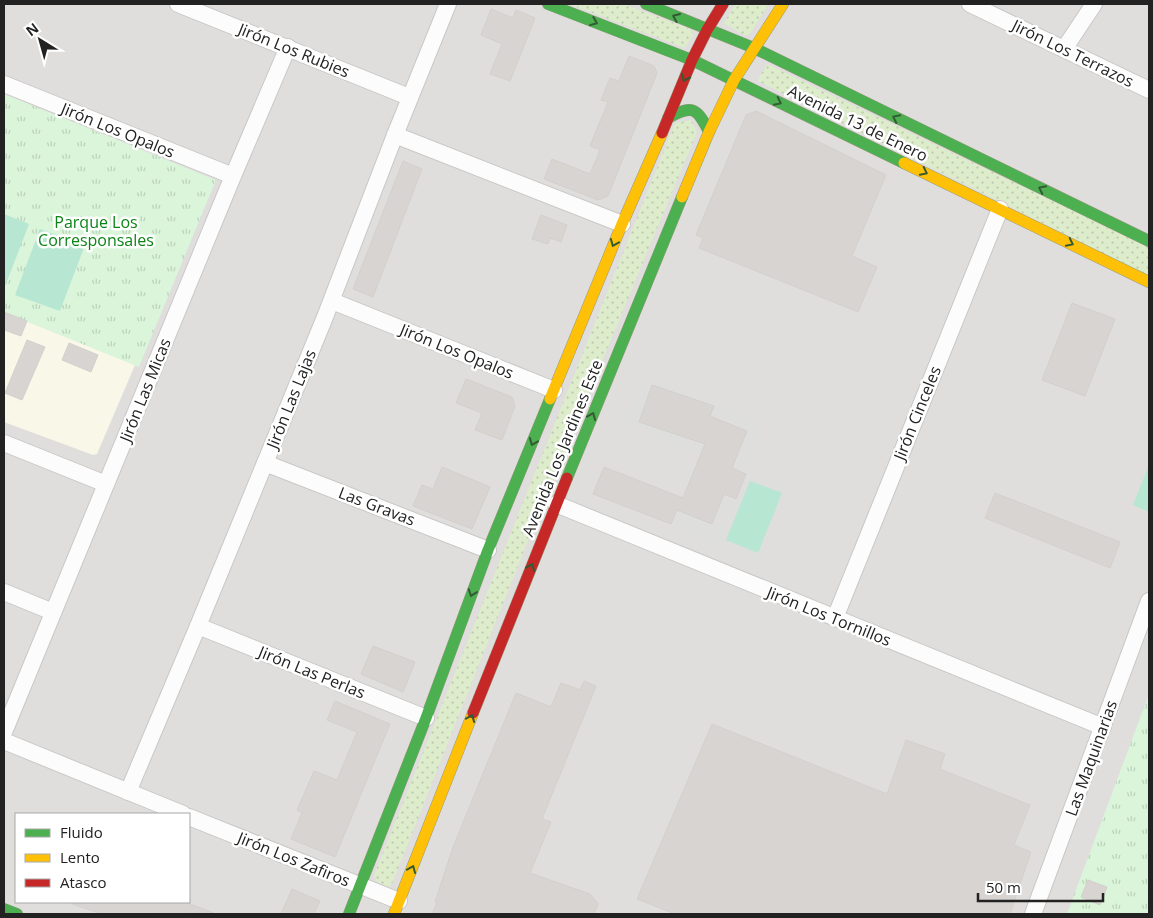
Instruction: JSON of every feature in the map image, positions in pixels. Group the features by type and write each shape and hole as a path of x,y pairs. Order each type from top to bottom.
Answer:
{"main road":[{"name":"Avenida 13 de Enero","path":"548,4 692,60 1149,282"},
{"name":"Avenida 13 de Enero","path":"646,4 754,48 1149,241"},
{"name":"Avenida Los Jardines Este","path":"349,914 426,718 488,550 622,224 692,60 723,4"},
{"name":"Avenida Los Jardines Este","path":"396,908 556,504 709,132 734,80 783,4"},
{"path":"668,118 682,110 692,110 701,116 709,132"},
{"path":"4,909 17,914"}],"street":[{"name":"Jirón Los Rubies","path":"178,4 409,97"},
{"name":"Jirón Las Lajas","path":"128,792 332,301 394,134 448,4"},
{"name":"Jirón Los Terrazos","path":"970,4 1149,90"},
{"path":"1064,49 1094,4"},
{"name":"Jirón Las Micas","path":"4,732 288,47"},
{"name":"Jirón Los Opalos","path":"4,84 233,176"},
{"path":"394,134 622,224"},
{"name":"Jirón Cinceles","path":"835,618 1000,209"},
{"name":"Jirón Los Opalos","path":"332,301 554,390"},
{"path":"4,443 106,484"},
{"name":"Las Gravas","path":"265,463 488,550"},
{"name":"Jirón Los Tornillos","path":"556,504 1103,727"},
{"path":"4,592 53,612"},
{"name":"Las Maquinarias","path":"1033,914 1149,601"},
{"name":"Jirón Las Perlas","path":"198,626 426,718"},
{"path":"4,741 180,813"},
{"name":"Jirón Los Zafiros","path":"190,817 361,886 396,908"}],"shaded area":[{"path":"4,4 1149,4 1149,914 4,914"},
{"path":"4,312 135,365 97,454 93,455 4,422"},
{"path":"644,378 762,422 744,470 788,488 758,561 671,524 699,454 624,421"}],"green space":[{"path":"569,4 624,4 690,29 693,35 685,48"},
{"path":"735,4 769,4 751,32 748,35 744,35 724,23"},
{"path":"767,64 1149,247 1149,276 758,81"},
{"name":"Parque Los Corresponsales","path":"4,94 216,180 139,367 4,312"},
{"path":"691,120 697,132 535,523 392,884 388,887 376,881 374,875 675,123"},
{"path":"4,214 29,224 4,289"},
{"path":"40,229 85,245 60,311 15,295"},
{"path":"1149,465 1149,512 1133,505"},
{"path":"750,481 782,493 758,553 726,540"},
{"path":"1149,694 1149,914 1067,914"}],"building":[{"path":"491,9 513,18 516,10 535,18 510,81 490,74 502,44 481,35"},
{"path":"629,56 654,66 657,73 608,196 598,200 544,179 552,159 590,174 600,150 590,146 608,102 601,100 610,78 619,81"},
{"path":"756,111 886,175 852,256 877,267 858,312 699,248 703,238 696,235 746,115"},
{"path":"403,161 422,169 373,297 353,289"},
{"path":"541,215 567,225 561,242 550,238 548,244 532,239"},
{"path":"1072,303 1115,319 1085,396 1042,380"},
{"path":"4,312 27,321 21,336 4,330"},
{"path":"27,340 45,347 22,400 5,393"},
{"path":"69,343 98,355 91,372 62,360"},
{"path":"466,379 512,397 515,406 502,440 475,430 482,413 456,403"},
{"path":"652,385 714,406 710,416 747,431 732,468 746,474 736,499 724,494 712,524 677,510 671,524 593,494 604,467 683,498 705,444 639,422"},
{"path":"442,467 490,487 472,529 413,506 422,485 433,489"},
{"path":"995,493 1120,542 1110,568 985,518"},
{"path":"373,646 415,662 403,692 361,674"},
{"path":"584,681 596,686 542,819 551,822 530,873 590,894 598,904 594,914 432,914 453,847 516,693 551,707 561,683 580,690"},
{"path":"335,701 390,724 335,857 291,839 302,813 297,810 314,771 337,780 357,732 327,720"},
{"path":"712,724 887,794 906,740 945,754 940,769 1030,805 1014,845 1031,852 1010,914 675,914 637,899"},
{"path":"1088,880 1107,887 1100,905 1081,897"},
{"path":"292,889 320,901 314,914 281,914"},
{"path":"188,903 214,913 102,914 72,904"}],"traffic: fast":[{"path":"548,4 692,60 904,163"},
{"path":"646,4 754,48 1149,241"},
{"path":"668,118 683,111 693,111 701,118 709,132"},
{"path":"567,478 682,197"},
{"path":"349,914 426,718 488,550 550,399"},
{"path":"4,909 17,914"}],"traffic: slow":[{"path":"682,197 709,132 734,80 783,4"},
{"path":"550,399 622,224 662,133"},
{"path":"904,163 1149,282"},
{"path":"394,914 473,713"}],"traffic: jam":[{"path":"662,133 692,60 723,4"},
{"path":"473,713 567,478"}]}
